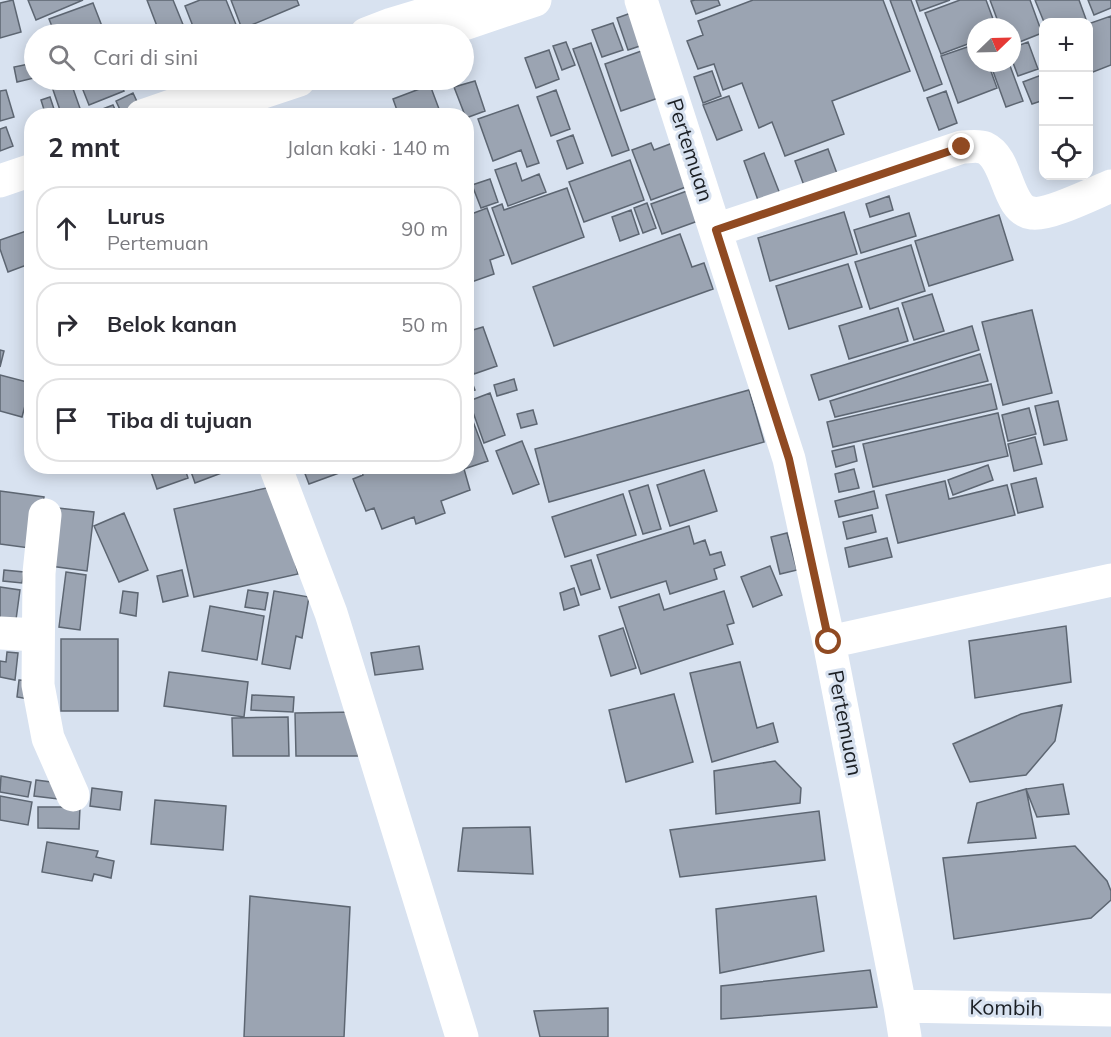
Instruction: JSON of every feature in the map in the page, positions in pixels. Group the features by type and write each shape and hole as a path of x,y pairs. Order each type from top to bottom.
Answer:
{"main road":[{"path":"392,24 472,0"},
{"path":"463,24 536,0"},
{"name":"Pertemuan","path":"641,0 789,459 829,642 903,1022"},
{"path":"165,108 218,90"},
{"path":"216,108 269,90"},
{"path":"716,230 962,147 982,147 990,151 998,160 1018,203 1023,210 1032,213 1051,210 1111,186"},
{"path":"0,161 24,154"},
{"path":"0,181 24,173"},
{"path":"278,474 331,613 462,1037"},
{"path":"45,515 39,573 38,685 48,738 73,795"},
{"path":"829,642 1111,580"},
{"path":"0,633 37,635"},
{"name":"Kombih","path":"903,1022 1111,1010"}],"building":[{"path":"13,0 21,32 0,38 0,3"},
{"path":"28,0 83,0 36,20"},
{"path":"147,0 173,0 183,24 156,24"},
{"path":"200,0 226,0 236,24 192,24 185,6"},
{"path":"231,0 297,0 299,5 254,24 240,24"},
{"path":"718,0 720,5 696,14 691,1"},
{"path":"753,0 883,0 910,71 832,101 844,134 785,156 772,122 759,128 742,83 723,90 714,64 698,69 687,41 703,35 698,21"},
{"path":"890,0 911,0 942,84 924,91"},
{"path":"916,0 950,0 920,11"},
{"path":"960,0 986,0 993,18 967,18 967,44 941,54 925,13"},
{"path":"990,0 1030,0 1039,25 1039,34 1021,41 1021,18 997,18"},
{"path":"1035,0 1079,0 1086,18 1042,18"},
{"path":"1088,0 1111,0 1111,8 1094,15"},
{"path":"93,3 101,24 51,24 49,19"},
{"path":"631,13 643,45 628,50 617,18"},
{"path":"1111,16 1111,65 1093,72 1093,72 1093,22"},
{"path":"613,23 623,50 602,57 592,30"},
{"path":"566,42 575,65 562,70 553,46"},
{"path":"1028,42 1038,69 1018,76 1016,72 1021,72 1021,45"},
{"path":"591,43 629,150 612,156 573,49"},
{"path":"967,47 967,72 991,72 997,88 958,103 941,56"},
{"path":"647,49 664,96 621,111 605,64"},
{"path":"549,50 559,79 536,88 525,58"},
{"path":"24,65 24,80 17,82 14,67"},
{"path":"712,71 721,96 703,103 694,77"},
{"path":"993,72 1012,72 1023,101 1006,107"},
{"path":"1039,76 1039,102 1032,104 1023,82"},
{"path":"474,81 485,111 474,115 474,108 462,108 455,90 474,90"},
{"path":"6,90 14,117 0,121 0,91"},
{"path":"53,90 74,90 80,108 59,108"},
{"path":"83,90 124,91 89,105"},
{"path":"417,90 432,90 439,108 396,108 393,99"},
{"path":"556,90 570,129 551,136 537,97"},
{"path":"946,91 957,123 939,130 927,98"},
{"path":"133,93 139,106 119,108 116,101"},
{"path":"729,96 742,130 717,140 703,105"},
{"path":"50,97 54,108 44,108 41,100"},
{"path":"518,105 539,163 527,167 521,150 493,161 478,119"},
{"path":"6,127 13,146 0,151 0,129"},
{"path":"573,135 583,163 567,169 557,141"},
{"path":"678,141 694,184 651,200 632,150 651,143 654,150"},
{"path":"828,149 839,179 806,191 795,161"},
{"path":"764,153 780,194 759,203 744,161"},
{"path":"630,160 644,200 584,222 569,182"},
{"path":"516,163 522,181 539,174 546,192 508,206 495,170"},
{"path":"490,179 498,202 481,208 474,184"},
{"path":"698,187 709,217 662,234 651,204"},
{"path":"567,188 584,237 512,264 492,208 502,204 504,210"},
{"path":"889,196 893,210 870,217 866,204"},
{"path":"647,203 656,228 643,233 634,208"},
{"path":"487,208 504,255 490,260 494,274 474,281 474,213"},
{"path":"631,210 639,234 620,241 612,217"},
{"path":"844,212 857,254 770,281 758,238"},
{"path":"909,213 916,236 861,253 854,230"},
{"path":"999,215 1013,260 929,286 915,241"},
{"path":"24,232 24,266 8,272 0,249 0,240"},
{"path":"680,234 692,267 704,263 713,289 554,346 533,287"},
{"path":"911,245 925,291 870,309 855,262"},
{"path":"848,264 862,307 789,329 776,286"},
{"path":"932,294 944,331 914,340 902,303"},
{"path":"898,308 908,341 849,359 839,326"},
{"path":"1032,310 1052,393 1003,405 982,322"},
{"path":"972,326 979,350 819,400 811,375"},
{"path":"483,327 497,366 474,374 474,330"},
{"path":"0,350 4,351 0,367"},
{"path":"980,354 988,381 835,417 830,401"},
{"path":"0,375 24,381 22,417 0,411"},
{"path":"514,379 517,390 497,396 494,385"},
{"path":"991,384 997,409 833,447 827,422"},
{"path":"749,390 764,442 549,502 535,449"},
{"path":"490,393 505,435 484,443 474,415 474,399"},
{"path":"1058,401 1067,440 1044,445 1035,406"},
{"path":"1029,408 1036,434 1008,441 1002,415"},
{"path":"533,410 537,424 521,428 517,414"},
{"path":"998,413 1008,456 873,487 863,444"},
{"path":"474,424 488,461 474,466"},
{"path":"1035,437 1042,464 1014,471 1008,444"},
{"path":"522,441 539,484 513,494 496,451"},
{"path":"854,446 857,461 836,467 832,451"},
{"path":"988,465 993,480 953,495 948,480"},
{"path":"854,469 859,488 839,492 835,474"},
{"path":"704,470 717,511 670,526 657,485"},
{"path":"152,474 187,474 188,478 157,489"},
{"path":"192,474 219,474 195,483"},
{"path":"305,474 336,474 309,484"},
{"path":"465,474 470,490 441,501 445,513 416,524 414,517 382,529 374,508 366,511 353,479 363,475"},
{"path":"1036,478 1043,507 1018,513 1011,484"},
{"path":"945,481 949,499 1007,485 1015,515 898,543 886,495"},
{"path":"648,485 661,529 643,534 629,491"},
{"path":"271,487 282,506 298,574 194,597 174,509"},
{"path":"0,491 44,497 37,549 0,544"},
{"path":"874,491 878,508 839,517 835,501"},
{"path":"623,494 636,535 565,557 552,517"},
{"path":"58,508 94,512 87,571 50,566"},
{"path":"124,513 148,570 119,582 94,526"},
{"path":"872,515 876,532 847,539 843,522"},
{"path":"689,526 694,544 705,540 710,555 721,552 725,565 714,569 717,579 670,594 666,581 611,598 597,555"},
{"path":"787,533 797,570 780,574 771,537"},
{"path":"887,538 892,557 849,567 845,548"},
{"path":"591,560 600,589 581,595 571,566"},
{"path":"770,566 782,595 753,607 741,577"},
{"path":"4,570 24,572 22,583 3,581"},
{"path":"182,570 188,596 163,602 157,576"},
{"path":"66,572 86,575 80,630 59,627"},
{"path":"0,587 20,590 15,627 0,625"},
{"path":"574,588 579,605 564,610 560,593"},
{"path":"248,590 268,593 265,610 245,607"},
{"path":"123,591 138,593 136,616 120,613"},
{"path":"274,591 309,597 302,638 296,636 290,669 262,664"},
{"path":"724,591 734,623 727,625 733,644 641,674 619,607 659,594 664,610"},
{"path":"210,606 264,616 257,660 202,651"},
{"path":"1066,626 1071,682 975,698 969,641"},
{"path":"623,628 636,668 611,676 599,636"},
{"path":"61,639 118,639 118,711 61,711"},
{"path":"419,646 423,669 375,675 371,653"},
{"path":"7,652 18,653 15,680 0,677 0,661 6,662"},
{"path":"740,662 757,728 773,723 778,742 712,762 690,673"},
{"path":"169,672 248,682 244,717 164,706"},
{"path":"19,680 30,681 29,699 17,697"},
{"path":"674,694 693,762 626,782 609,710"},
{"path":"252,695 294,697 293,712 251,710"},
{"path":"1062,705 1055,741 1026,775 970,782 953,744 1021,714"},
{"path":"357,712 358,756 296,756 295,713"},
{"path":"288,717 289,756 233,756 232,718"},
{"path":"775,761 801,788 800,803 716,814 714,771"},
{"path":"1,776 31,782 28,797 0,792"},
{"path":"36,780 59,783 58,799 34,796"},
{"path":"1063,784 1069,814 1037,817 1026,789"},
{"path":"92,788 122,792 120,810 90,806"},
{"path":"1026,789 1036,838 968,843 977,803"},
{"path":"0,796 32,802 28,825 0,820"},
{"path":"155,800 226,806 223,850 151,844"},
{"path":"38,807 80,807 79,829 38,828"},
{"path":"819,811 825,860 680,877 670,830"},
{"path":"530,827 533,874 458,871 463,828"},
{"path":"47,842 98,851 96,857 114,861 111,878 94,874 92,881 42,872"},
{"path":"1075,846 1107,881 1111,891 1111,900 1091,918 954,939 943,858"},
{"path":"250,896 350,907 344,1037 244,1037"},
{"path":"816,896 824,951 720,973 716,909"},
{"path":"870,970 877,1007 721,1019 721,986"},
{"path":"608,1008 608,1037 540,1037 534,1011"}],"route":[{"path":"829,642 789,459 716,230 962,147"}]}
